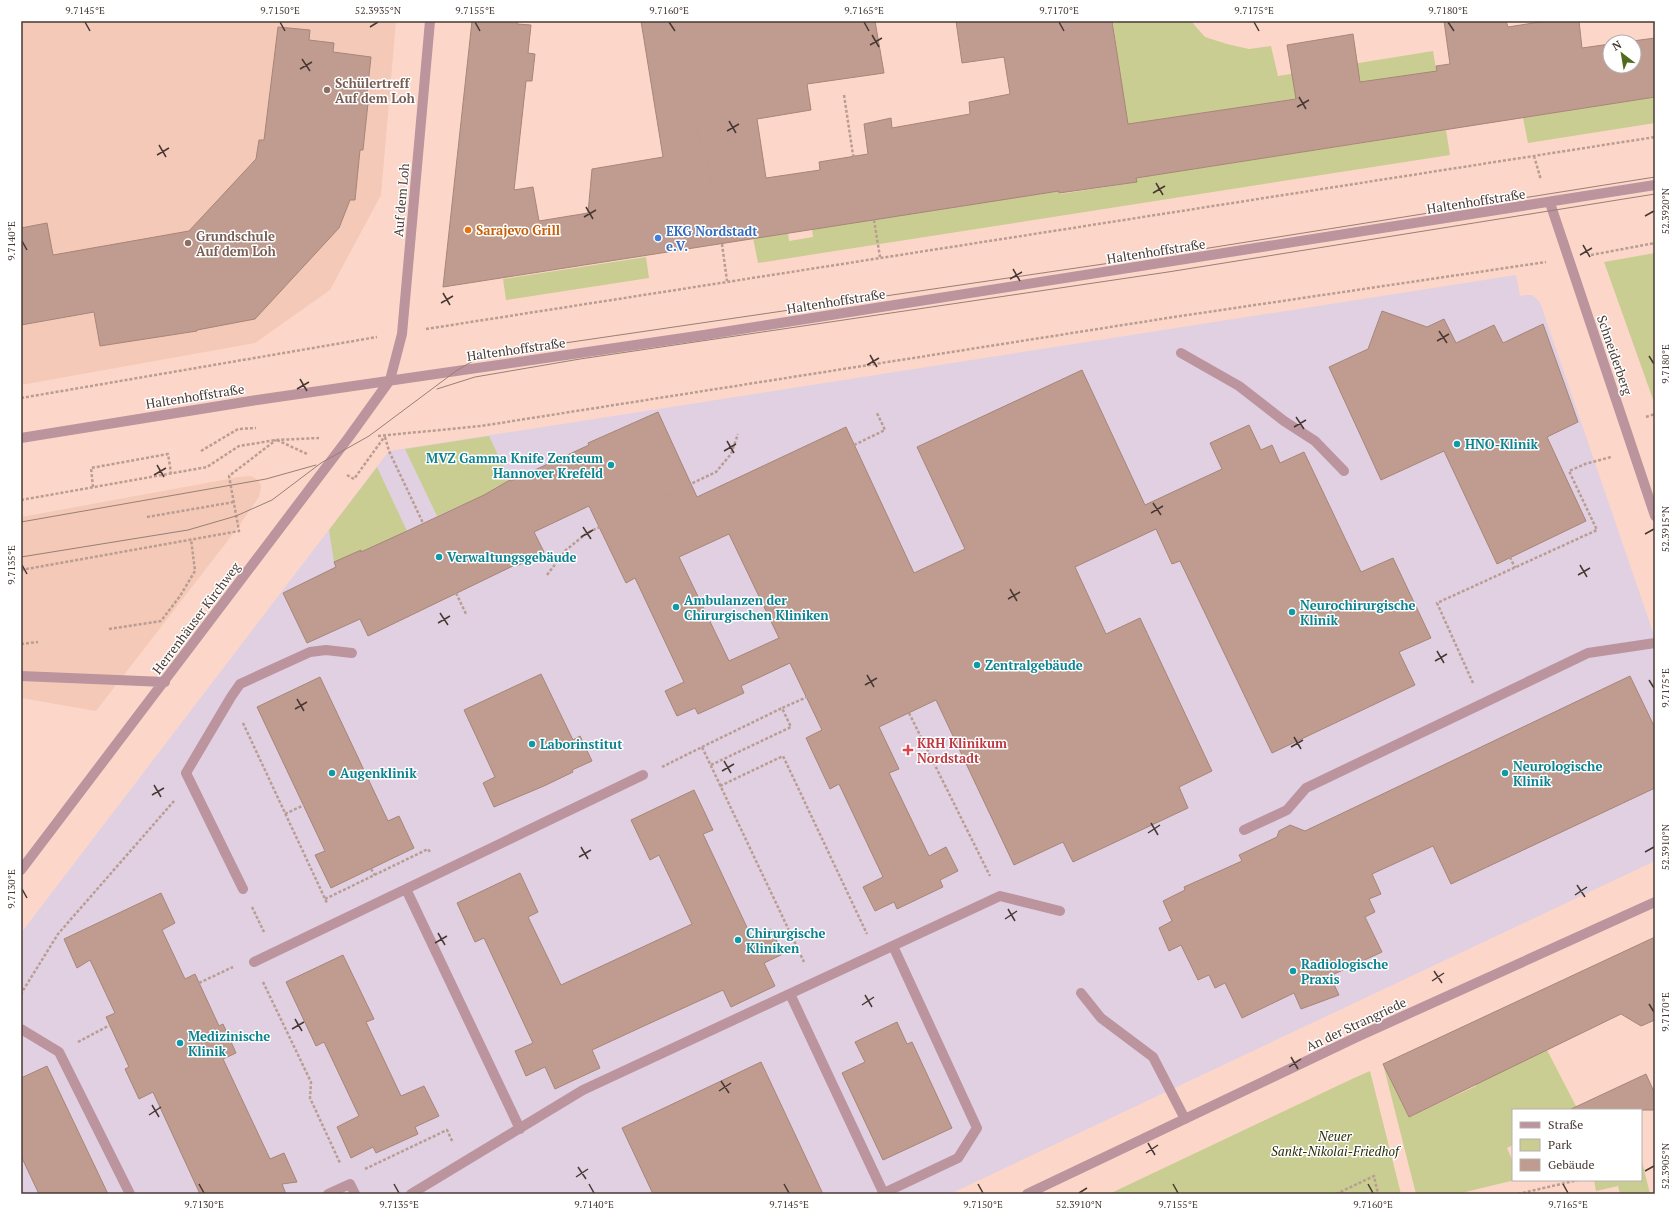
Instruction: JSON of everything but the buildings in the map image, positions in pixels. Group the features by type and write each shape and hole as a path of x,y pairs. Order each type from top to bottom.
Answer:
{"street":[{"name":"Auf dem Loh","path":"390,380 402,334 430,21"},
{"name":"Haltenhoffstraße","path":"21,438 154,415 704,335 1655,186"},
{"name":"Schneiderberg","path":"1550,203 1655,516"},
{"path":"1181,353 1239,386 1284,421 1315,441 1344,471"},
{"name":"Herrenhäuser Kirchweg","path":"21,870 165,682 390,380"},
{"path":"1244,830 1287,810 1306,788 1588,653 1655,643"},
{"path":"243,889 186,773 240,684 310,652 326,650 352,653"},
{"path":"21,676 165,682"},
{"path":"254,962 643,775"},
{"path":"406,889 520,1129"},
{"path":"411,1194 584,1090 1000,896 1060,911"},
{"name":"An der Strangriede","path":"1027,1194 1358,1038 1655,902"},
{"path":"790,994 884,1193 958,1158 976,1128 892,946"},
{"path":"1081,993 1101,1018 1152,1057 1185,1119"},
{"path":"21,1029 59,1052 130,1194"},
{"path":"328,1194 348,1181 355,1194"}],"path":[{"path":"844,95 853,155 865,164 866,169"},
{"path":"697,128 713,185"},
{"path":"21,398 366,338 402,334 468,322 727,281 1655,137"},
{"path":"874,220 880,257"},
{"path":"423,523 389,451 385,436 481,426 1143,322 1568,259 1655,243"},
{"path":"722,244 727,281"},
{"path":"854,445 885,430 877,413"},
{"path":"201,451 238,429 256,428"},
{"path":"547,575 566,550 587,533 716,472 731,454 738,434"},
{"path":"21,500 207,467 239,446 276,440 229,476 239,531 21,570"},
{"path":"93,487 91,468 168,454 171,473"},
{"path":"1483,704 1437,603 1597,530 1569,471 1594,461"},
{"path":"147,517 234,502"},
{"path":"109,629 161,621 180,596 195,571 191,539"},
{"path":"1510,558 1515,568"},
{"path":"456,593 466,614"},
{"path":"21,644 38,642"},
{"path":"231,697 336,922"},
{"path":"643,775 806,697"},
{"path":"710,765 791,727 782,708"},
{"path":"909,713 1000,896"},
{"path":"702,747 814,983"},
{"path":"720,786 783,756 876,954"},
{"path":"21,1000 22,992 58,934 191,782"},
{"path":"285,814 304,805"},
{"path":"325,899 375,875 371,868"},
{"path":"243,889 274,952"},
{"path":"199,983 231,968 254,962 311,1082 310,1098 348,1181 447,1130 464,1163"},
{"path":"59,1052 110,1025"},
{"path":"1336,1194 1374,1176 1378,1194"},
{"path":"1518,1194 1574,1181"}],"shaded area":[{"name":"Grundschule Auf dem Loh","path":"21,21 396,21 381,195 330,290 255,343 21,385"},
{"name":"KRH Klinikum Nordstadt","path":"1516,275 1520,296 1532,295 1541,305 1655,638 1655,861 950,1194 21,1194 21,933 389,451"},
{"path":"251,476 258,480 261,486 259,497 236,530 96,711 21,698 21,517"}],"green space":[{"path":"1129,21 1191,21 1205,37 1227,44 1249,49 1271,46 1278,76 1433,51 1437,74 1391,78 1343,92 1122,126 1119,66 1113,23"},
{"path":"1655,97 1655,123 1528,143 1523,118"},
{"path":"1446,130 1450,155 758,263 753,238 788,233 789,241 813,237 812,229 1059,191 1059,194 1067,193 1137,182 1136,178"},
{"path":"1655,253 1655,405 1604,262"},
{"path":"646,257 649,278 506,300 503,279"},
{"path":"489,436 510,480 484,495 437,516 405,449"},
{"path":"377,467 407,531 361,552 360,550 334,562 329,530"},
{"path":"1547,1050 1577,1109 1512,1109 1512,1146 1507,1148 1512,1160 1512,1181 1457,1194 1416,1194 1383,1064 1409,1117 1476,1086 1475,1084"},
{"name":"Neuer Sankt-Nikolai-Friedhof","path":"1370,1071 1401,1194 1109,1194 1354,1078"},
{"path":"1642,1161 1650,1194 1620,1194 1618,1186 1596,1191 1594,1181 1642,1181"}],"tram line":[{"path":"21,557 188,530 236,516 272,500 321,463 369,436 456,371 473,361 517,350 1165,255 1655,177"},
{"path":"437,389 475,377 580,359 1168,272 1655,194"},
{"path":"21,522 266,479 316,465"}],"place":[{"name":"Schülertreff Auf dem Loh","path":"327,90"},
{"name":"Sarajevo Grill","path":"468,230"},
{"name":"EKG Nordstadt e.V.","path":"658,238"},
{"name":"Grundschule Auf dem Loh","path":"188,243"},
{"name":"HNO-Klinik","path":"1457,444"},
{"name":"MVZ Gamma Knife Zenteum Hannover Krefeld","path":"611,465"},
{"name":"Verwaltungsgebäude","path":"439,557"},
{"name":"Ambulanzen der Chirurgischen Kliniken","path":"676,607"},
{"name":"Neurochirurgische Klinik","path":"1292,612"},
{"name":"Zentralgebäude","path":"977,665"},
{"name":"Laborinstitut","path":"532,744"},
{"name":"KRH Klinikum Nordstadt","path":"908,750"},
{"name":"Augenklinik","path":"332,773"},
{"name":"Neurologische Klinik","path":"1505,773"},
{"name":"Chirurgische Kliniken","path":"738,940"},
{"name":"Radiologische Praxis","path":"1293,971"},
{"name":"Medizinische Klinik","path":"180,1043"}]}
